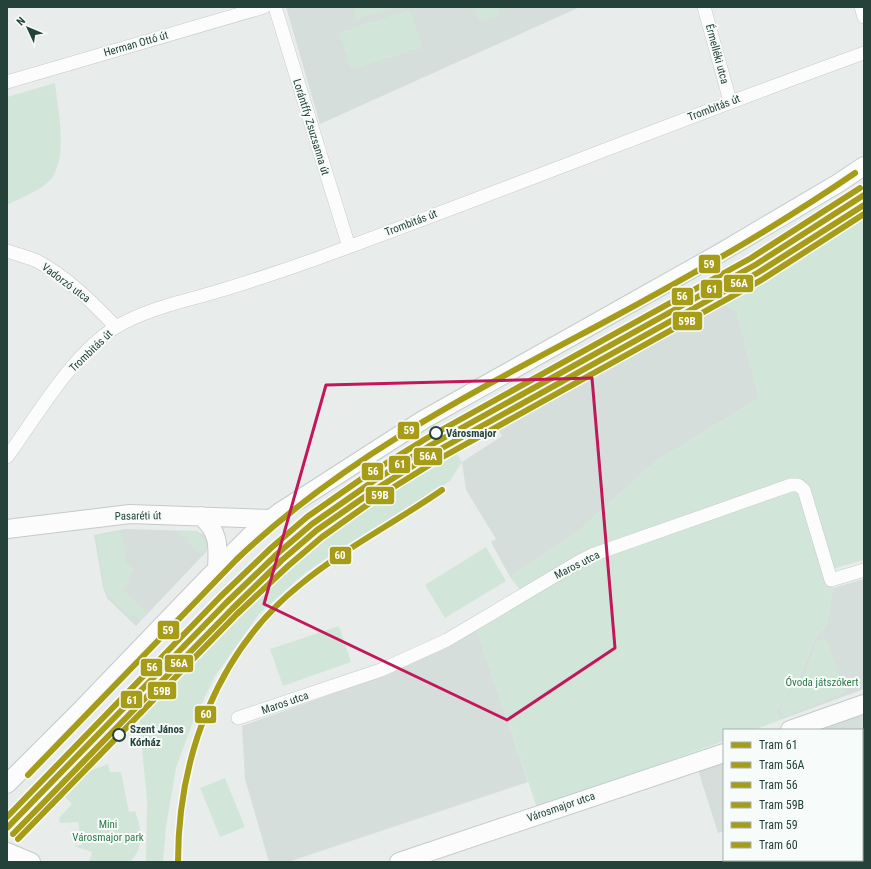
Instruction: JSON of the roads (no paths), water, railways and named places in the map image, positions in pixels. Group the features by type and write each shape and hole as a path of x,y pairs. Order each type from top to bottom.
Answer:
{"main road":[{"path":"7,784 14,774 217,569 271,519 304,495 422,420 720,253 837,184 864,166"},
{"name":"Pasaréti út","path":"7,530 130,514 271,519"},
{"path":"201,516 215,532 218,542 217,569"},
{"path":"793,729 864,704"},
{"name":"Városmajor utca","path":"399,862 723,753"},
{"path":"7,852 31,862"}],"street":[{"name":"Herman Ottó út","path":"7,82 264,7"},
{"name":"Lorántffy Zsuzsanna út","path":"275,7 349,247"},
{"name":"Érmelléki utca","path":"704,7 730,101"},
{"path":"861,7 864,17"},
{"name":"Trombitás út","path":"7,457 74,365 97,342 116,327 162,308 273,275 730,101 864,53"},
{"name":"Vadorzó utca","path":"7,251 36,261 62,277 93,303 116,327"},
{"name":"Maros utca","path":"238,718 381,670 447,640 580,561 791,485 798,485 804,490 831,580 864,570"}],"tram line":[{"name":"59","path":"28,775 236,560 276,524 319,491 363,459 456,402 697,271 793,214 855,173"},
{"name":"56","path":"7,817 220,597 271,548 307,517 367,475 427,438 751,258 860,188"},
{"name":"61","path":"7,828 226,603 277,554 312,524 372,482 431,445 755,265 864,195"},
{"name":"56A","path":"13,834 232,609 282,560 317,530 376,489 435,452 759,272 864,205"},
{"name":"59B","path":"18,839 237,614 288,566 322,537 381,495 439,459 763,279 864,214"},
{"name":"60","path":"178,862 180,823 185,784 195,746 208,709 225,674 246,641 272,611 301,584 335,559 442,490"}],"place":[{"name":"Városmajor","path":"436,433"},
{"name":"Szent János Kórház","path":"119,735"}],"park label":[{"name":"Óvoda játszókert","path":"822,682"},
{"name":"Mini Városmajor park","path":"108,830"}]}
